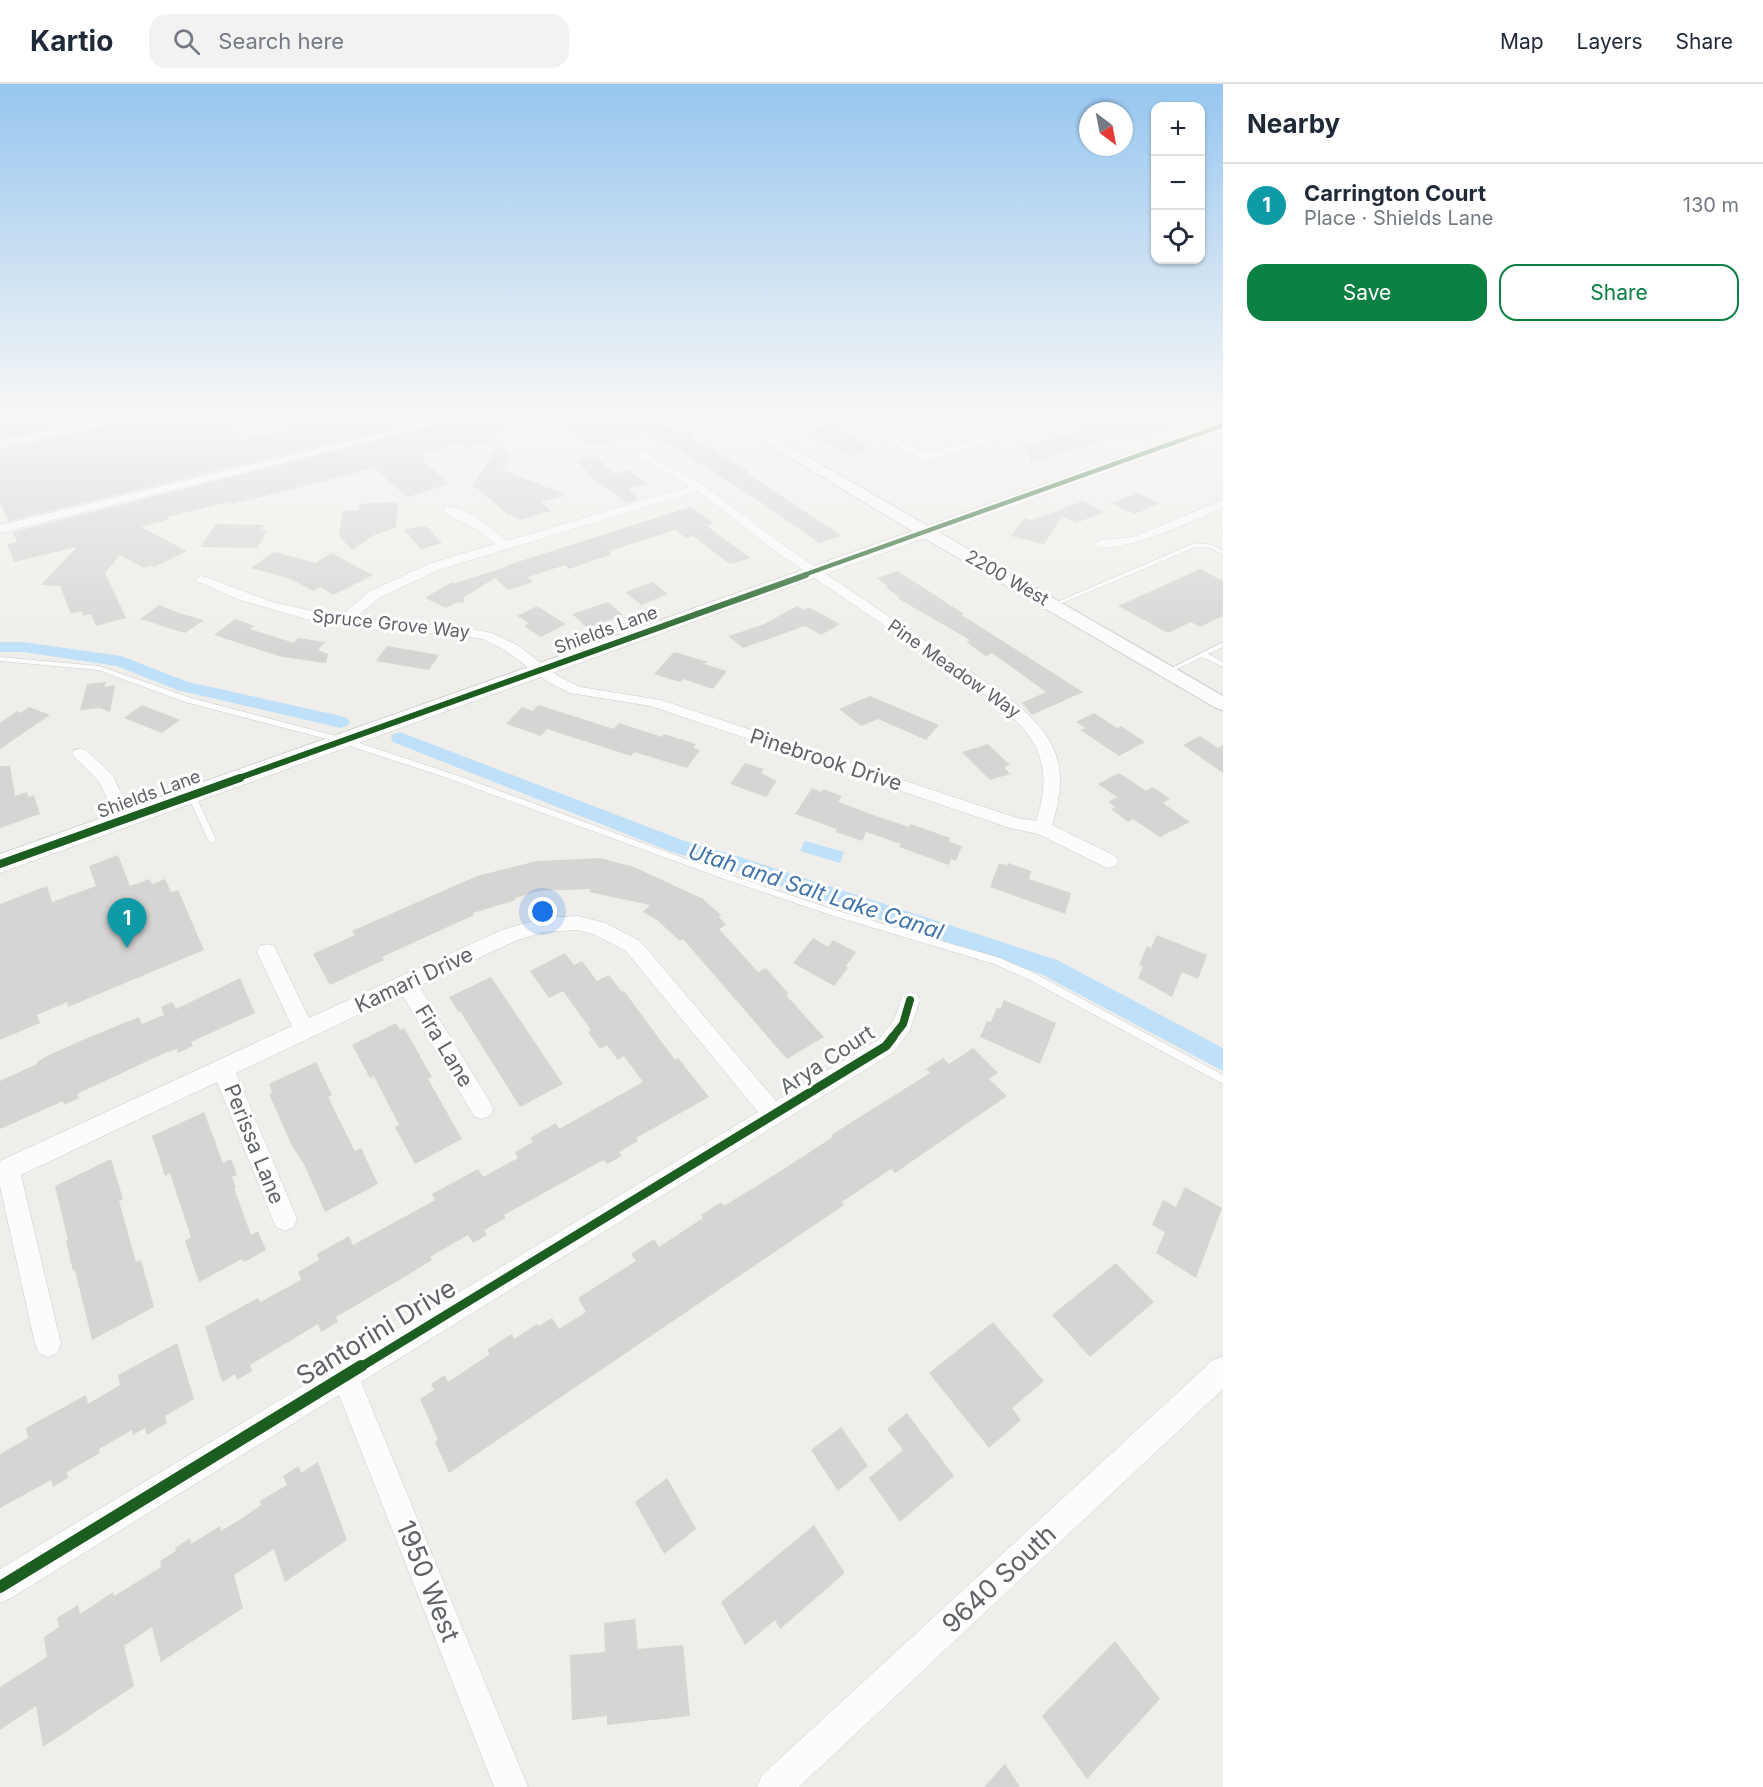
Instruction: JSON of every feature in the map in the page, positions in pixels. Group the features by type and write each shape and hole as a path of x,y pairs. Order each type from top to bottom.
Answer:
{"main road":[{"name":"Shields Lane","path":"0,864 1028,495"}],"street":[{"path":"0,530 141,495"},
{"path":"342,622 362,604 403,579 433,567 671,495"},
{"name":"Pine Meadow Way","path":"711,495 759,534 998,696 1033,728 1047,752 1054,777 1042,828"},
{"name":"2200 West","path":"864,495 1223,704"},
{"path":"1100,544 1135,540 1223,504"},
{"path":"448,510 482,527 504,545"},
{"name":"Spruce Grove Way","path":"201,580 224,590 288,610 342,622 447,630 484,636 512,647 542,669"},
{"name":"Pinebrook Drive","path":"542,669 564,686 576,691 653,702 1016,824 1042,828 1109,861"},
{"path":"80,753 107,780 124,819"},
{"name":"Kamari Drive","path":"4,1171 526,929 561,923 598,928 633,945 774,1115"},
{"path":"267,952 305,1031"},
{"name":"Fira Lane","path":"406,984 482,1109"},
{"name":"Arya Court","path":"774,1115 886,1046 903,1024 910,1000"},
{"name":"Perissa Lane","path":"223,1069 285,1219"},
{"name":"Santorini Drive","path":"0,1587 774,1115"},
{"path":"4,1171 48,1344"},
{"name":"9640 South","path":"774,1787 1223,1370"},
{"name":"1950 West","path":"345,1376 511,1787"}],"lane":[{"path":"1053,605 1195,545 1211,546 1223,552"},
{"path":"1167,672 1223,644"},
{"path":"1202,654 1223,664"},
{"path":"0,659 99,668 188,700 341,740 453,777 740,882 834,913 997,961 1031,976 1223,1080"},
{"path":"191,794 212,840"}],"water":[{"path":"805,841 844,852 840,863 800,851"}],"building":[{"path":"0,495 114,495 8,521"},
{"path":"158,495 267,495 229,505 232,501 168,517 169,519 161,522 141,527 187,551 154,567 151,565 144,568 120,555 105,573 126,618 96,626 91,614 83,616 81,611 71,614 60,586 41,585 77,547 14,562 7,544 17,542 13,532"},
{"path":"486,495 564,495 541,502 551,511 520,520 512,515 509,516"},
{"path":"617,495 634,495 638,499 627,503"},
{"path":"751,495 781,495 842,536 819,543"},
{"path":"1131,495 1143,495 1160,504 1134,514 1111,503"},
{"path":"1083,501 1105,512 1076,523 1062,516 1044,544 1011,536 1024,518 1032,520"},
{"path":"398,502 396,528 374,535 352,550 339,536 342,511 358,510 359,504"},
{"path":"690,507 714,523 707,526 750,558 730,564 693,536 686,538 675,530 609,551 612,554 569,569 565,565 528,577 533,582 508,590 495,578 464,597 464,602 455,603 446,608 425,598 452,582 506,567"},
{"path":"216,524 264,525 260,531 267,531 257,548 200,547"},
{"path":"427,527 442,543 421,549 404,530"},
{"path":"274,552 316,563 331,553 373,575 333,595 321,587 313,591 291,579 251,568"},
{"path":"1200,569 1223,581 1223,616 1200,627 1191,622 1168,633 1118,606"},
{"path":"898,571 964,614 961,615 1083,692 1032,715 1022,703 1046,692 992,653 986,656 966,642 970,640 897,598 900,597 886,588 888,587 877,578"},
{"path":"653,582 668,594 641,605 625,592"},
{"path":"608,602 623,615 587,628 572,614"},
{"path":"159,605 204,620 185,633 140,619"},
{"path":"537,606 566,624 541,637 524,626 529,623 517,616"},
{"path":"797,606 804,610 808,607 840,624 821,635 805,626 743,648 728,636 762,625"},
{"path":"235,619 255,626 250,629 294,643 298,638 325,642 318,650 328,654 326,663 282,657 214,635"},
{"path":"387,646 439,655 429,670 376,661"},
{"path":"674,652 708,662 704,664 727,671 713,689 683,679 680,682 654,674"},
{"path":"106,682 104,687 115,685 110,712 100,708 80,710 87,684"},
{"path":"870,696 939,725 926,740 878,719 861,726 839,709"},
{"path":"142,705 180,720 162,733 124,718"},
{"path":"538,705 614,729 619,723 662,737 664,734 696,744 693,748 700,750 687,768 634,752 631,756 547,729 541,736 506,724 522,707 533,711"},
{"path":"29,707 50,715 0,749 0,723 17,711 21,713"},
{"path":"1094,713 1117,728 1121,726 1145,742 1119,756 1080,730 1085,728 1076,722"},
{"path":"1200,736 1218,748 1223,745 1223,773 1183,745"},
{"path":"988,744 1010,765 1004,767 1010,774 990,780 962,752"},
{"path":"745,763 764,769 761,773 777,781 766,797 730,784"},
{"path":"0,766 10,766 15,796 27,792 28,797 34,795 40,814 0,828"},
{"path":"1119,773 1146,791 1153,787 1170,799 1163,803 1190,822 1160,837 1133,819 1128,822 1111,809 1115,807 1108,802 1117,797 1098,784"},
{"path":"812,788 821,792 823,789 842,796 838,802 876,816 909,827 911,824 950,838 949,842 962,846 956,861 951,859 949,865 866,832 862,841 795,814"},
{"path":"118,855 130,886 150,879 152,884 165,879 171,892 178,890 204,950 68,1007 67,1002 37,1015 40,1023 0,1040 0,904 47,886 52,902 96,886 89,866"},
{"path":"600,858 634,867 703,899 721,915 719,917 726,925 719,929 758,972 766,968 789,994 786,995 824,1037 787,1059 683,939 680,941 657,920 643,912 650,905 589,892 591,889 539,891 473,913 474,915 382,957 384,960 330,985 313,954 355,935 352,931 477,876 537,861"},
{"path":"999,863 1007,866 1008,863 1031,871 1029,879 1071,893 1065,914 990,887"},
{"path":"1157,935 1207,955 1198,979 1182,972 1172,997 1138,978 1143,966 1139,965 1147,946 1151,948"},
{"path":"813,938 828,947 833,940 856,952 846,966 848,968 834,986 793,963"},
{"path":"565,953 574,965 582,961 597,981 609,975 622,992 624,991 675,1060 678,1058 709,1097 636,1138 638,1141 619,1152 622,1156 607,1164 604,1160 596,1164 504,1215 506,1218 484,1230 487,1235 473,1243 468,1235 430,1257 432,1260 408,1275 336,1317 338,1322 321,1332 318,1324 250,1365 252,1371 237,1380 235,1374 222,1382 205,1327 258,1298 260,1302 301,1280 298,1272 319,1260 317,1254 349,1236 353,1245 435,1200 432,1194 478,1169 483,1177 518,1158 515,1152 533,1142 530,1138 556,1123 559,1129 643,1082 624,1056 618,1060 607,1045 600,1049 588,1032 591,1030 563,991 549,998 530,971"},
{"path":"491,977 563,1084 520,1107 449,997"},
{"path":"240,978 255,1013 191,1042 193,1046 178,1053 177,1049 167,1052 77,1094 79,1098 64,1105 63,1101 0,1129 0,1081 85,1039 139,1017 142,1024 164,1015 161,1007 172,1002 176,1009"},
{"path":"1004,1000 1056,1023 1040,1064 980,1037 987,1021 991,1022 997,1007 1000,1009"},
{"path":"396,1023 400,1030 404,1028 432,1077 428,1079 462,1139 415,1164 395,1127 399,1125 374,1076 370,1078 352,1045"},
{"path":"973,1048 998,1073 989,1079 1007,1096 895,1173 891,1169 842,1202 844,1205 449,1473 420,1399 434,1390 431,1384 445,1375 448,1382 490,1354 487,1350 512,1334 514,1339 537,1324 539,1326 552,1318 559,1329 586,1312 578,1298 636,1261 631,1254 654,1239 659,1247 703,1218 701,1215 721,1202 724,1206 765,1181 833,1137 831,1135 930,1073 926,1069 943,1058 949,1064"},
{"path":"316,1062 332,1095 328,1097 355,1151 361,1148 378,1184 325,1212 269,1094 272,1092 269,1084"},
{"path":"204,1112 223,1163 231,1159 237,1175 232,1177 236,1187 234,1188 251,1235 258,1231 266,1250 244,1262 242,1259 199,1282 185,1241 191,1237 170,1173 165,1176 152,1136"},
{"path":"111,1159 123,1199 119,1201 136,1262 141,1260 154,1307 92,1340 75,1270 73,1271 55,1186"},
{"path":"1185,1187 1222,1208 1196,1278 1156,1253 1165,1232 1152,1225 1163,1200 1176,1207"},
{"path":"1116,1263 1154,1302 1090,1357 1052,1315"},
{"path":"993,1322 1044,1381 1012,1408 1021,1420 989,1448 929,1373"},
{"path":"177,1343 194,1399 165,1416 167,1423 147,1435 145,1428 133,1435 132,1430 99,1449 100,1453 67,1472 68,1478 53,1487 51,1480 0,1508 0,1454 28,1438 26,1428 86,1395 88,1404 120,1385 118,1375"},
{"path":"907,1413 954,1476 900,1522 869,1478 903,1450 887,1429"},
{"path":"841,1427 868,1466 838,1491 811,1450"},
{"path":"318,1462 347,1540 285,1582 274,1549 234,1575 243,1608 161,1662 152,1627 124,1646 134,1686 43,1747 36,1706 0,1730 0,1687 47,1657 44,1637 59,1627 57,1618 78,1605 80,1614 113,1592 114,1596 161,1567 160,1561 190,1538 191,1544 220,1526 221,1531 261,1505 260,1501 287,1485 283,1476 299,1466 301,1473"},
{"path":"667,1478 696,1529 664,1554 635,1502"},
{"path":"814,1525 845,1573 780,1629 775,1620 745,1645 721,1602"},
{"path":"635,1619 638,1649 683,1645 690,1716 607,1725 607,1716 572,1720 570,1655 605,1652 604,1623"},
{"path":"1115,1641 1160,1699 1087,1779 1042,1716"},
{"path":"1005,1764 1020,1787 984,1787"}],"waterway":[{"name":"Utah and Salt Lake Canal","path":"0,647 23,647 121,661 183,686 341,722"},
{"name":"Utah and Salt Lake Canal","path":"400,738 676,846 733,862 1049,967 1223,1060"}],"cycle path":[{"path":"0,864 1027,495"},
{"path":"0,1587 886,1046 903,1024 910,1000"}],"place":[{"name":"Carrington Court","path":"127,948"}]}
